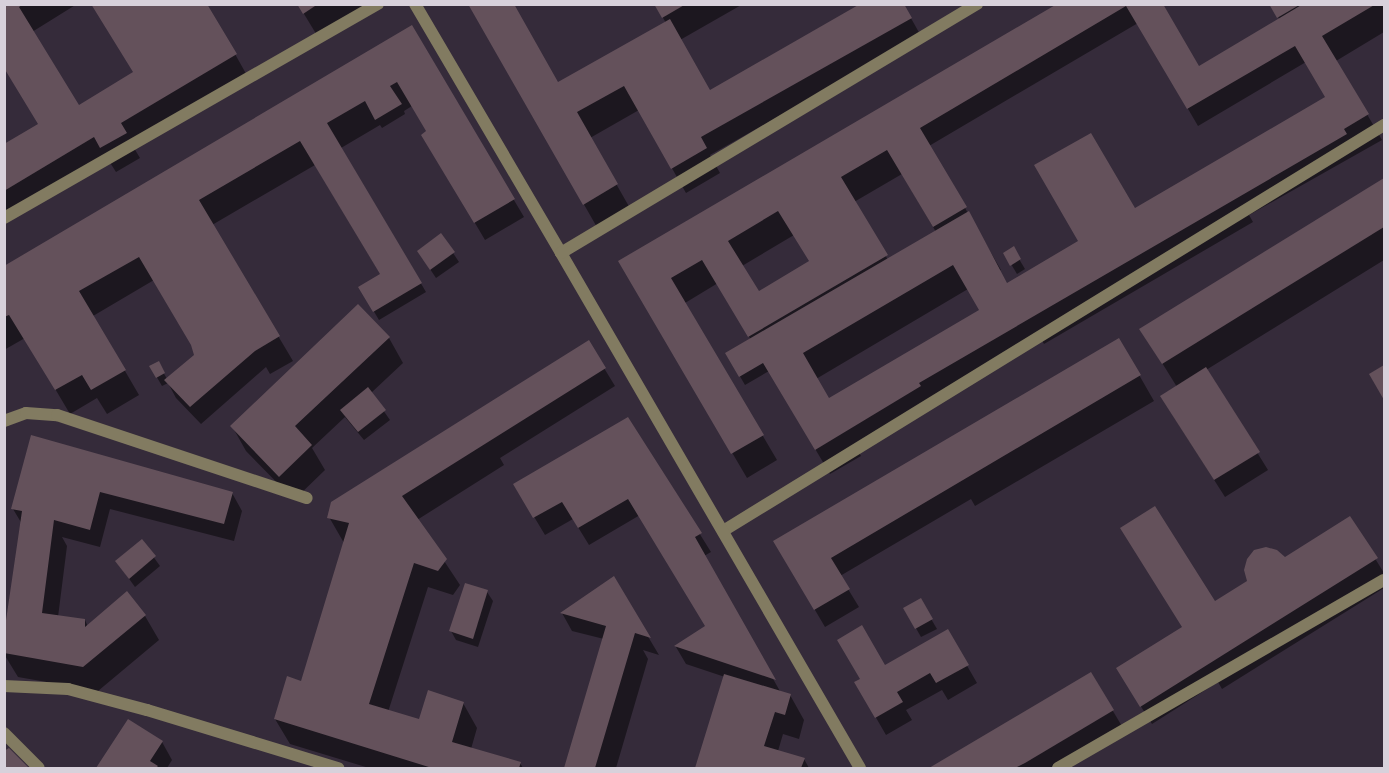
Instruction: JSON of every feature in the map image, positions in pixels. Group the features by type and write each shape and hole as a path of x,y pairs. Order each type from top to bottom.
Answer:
{"street":[{"path":"4,218 378,4"},
{"path":"415,4 860,768"},
{"path":"561,253 977,4"},
{"path":"723,531 1384,125"},
{"path":"4,421 26,413 57,415 307,498"},
{"path":"1058,768 1384,580"},
{"path":"4,686 68,689 147,710 338,768"},
{"path":"4,733 39,768"}],"building":[{"path":"4,4 23,4 19,7 79,105 133,72 91,4 207,4 237,54 121,123 127,133 100,148 94,137 4,191 4,144 38,124 4,68"},
{"path":"297,4 318,4 303,14"},
{"path":"468,4 514,4 558,82 670,19 710,90 860,4 904,4 912,18 701,137 707,148 671,169 624,86 577,112 618,184 583,205"},
{"path":"654,4 686,4 662,18"},
{"path":"1057,4 1163,4 1199,66 1303,4 1376,4 1322,36 1369,114 1344,129 1347,134 919,383 921,386 815,450 763,363 739,377 725,353 969,211 1007,283 1078,241 1034,165 1091,133 1135,208 1325,97 1295,46 1187,109 1126,6 920,128 967,207 933,227 887,150 841,177 888,255 748,337 702,260 671,278 764,435 731,454 618,261","holes":["778,211 809,261 759,291 728,241","953,265 979,310 829,398 803,353"]},
{"path":"1269,4 1301,4 1277,18"},
{"path":"412,25 515,199 474,223 421,135 426,131 397,82 390,86 402,104 375,120 365,101 327,123 422,283 373,312 358,287 380,274 300,141 199,200 280,336 255,351 190,407 164,380 194,355 191,345 139,257 79,291 126,370 91,390 82,375 55,390 9,315 4,317 4,266"},
{"path":"1384,178 1384,227 1162,364 1139,329"},
{"path":"441,233 455,252 430,270 417,251"},
{"path":"1014,246 1021,259 1010,266 1003,253"},
{"path":"358,304 390,337 295,426 312,445 279,477 230,426"},
{"path":"1119,338 1141,375 831,558 850,589 814,610 773,541"},
{"path":"589,340 606,368 402,496 447,559 438,571 414,563 369,704 419,719 428,690 464,702 452,742 521,762 519,768 432,768 274,719 287,676 301,681 349,523 327,518 331,502"},
{"path":"159,361 165,373 156,378 149,366"},
{"path":"1384,365 1384,400 1369,374"},
{"path":"1206,367 1260,452 1214,480 1160,396"},
{"path":"368,387 386,410 358,432 340,410"},
{"path":"628,417 702,533 695,537 776,680 674,646 705,626 628,499 578,528 562,502 533,518 513,484"},
{"path":"31,435 233,492 224,524 100,492 90,530 54,520 42,613 85,619 85,627 127,591 146,615 83,667 4,653 4,634 22,511 11,509"},
{"path":"1155,506 1215,601 1247,581 1244,570 1247,559 1254,550 1266,547 1277,550 1285,557 1350,516 1378,558 1140,707 1116,668 1182,627 1120,528"},
{"path":"142,539 156,556 129,579 115,561"},
{"path":"614,576 651,638 635,633 595,768 564,768 606,626 560,613"},
{"path":"465,583 488,590 473,639 449,631"},
{"path":"921,598 933,619 915,629 903,608"},
{"path":"862,625 885,665 948,629 969,665 936,683 930,673 897,692 903,702 875,718 854,682 860,679 837,640"},
{"path":"1091,672 1114,710 1025,763 1015,768 929,768"},
{"path":"724,674 791,694 785,715 775,712 764,746 805,758 801,768 695,768"},
{"path":"128,719 163,741 150,761 158,766 156,768 96,768"},
{"path":"9,748 29,768 4,768 4,751"}]}
